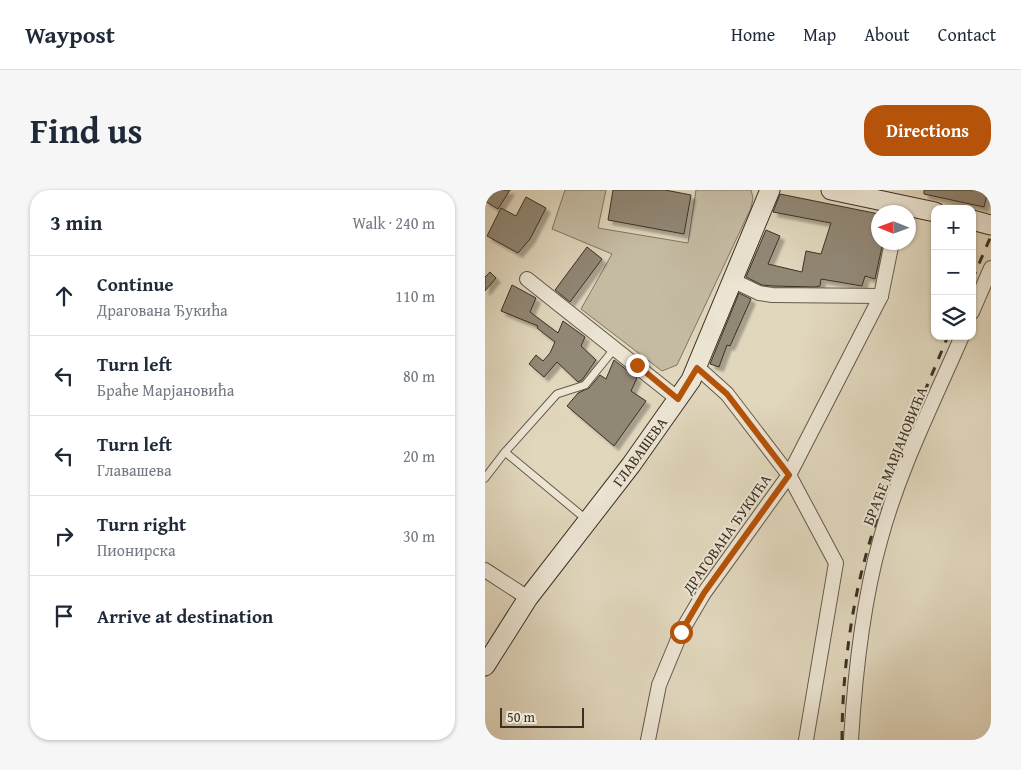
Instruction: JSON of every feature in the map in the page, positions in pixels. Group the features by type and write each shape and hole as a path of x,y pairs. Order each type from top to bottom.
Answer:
{"main road":[{"name":"ГЛАВАШЕВА","path":"485,666 528,598 588,521 678,399 697,368 731,280 770,190"},
{"path":"831,190 882,195 896,205"},
{"path":"916,210 931,212"},
{"path":"976,221 991,225"}],"street":[{"name":"ДРАГОВАНА ЂУКИЋА","path":"648,740 659,685 681,632 704,593 789,475 881,296 890,250"},
{"path":"976,303 991,268"},
{"path":"527,279 615,347 678,399"},
{"path":"731,280 759,293 881,296"},
{"name":"БРАЋЕ МАРЈАНОВИЋА","path":"851,740 859,651 879,541 899,482 960,340"},
{"path":"697,368 727,394 789,475 836,563 806,740"},
{"path":"485,570 528,598"}],"lane":[{"path":"485,478 505,452 557,394 585,385 615,347"},
{"path":"505,452 588,521"}],"shaded area":[{"path":"565,190 606,190 598,228 688,243 696,190 751,190 753,198 751,208 677,365 662,371 581,309 612,254 552,229"}],"building":[{"path":"485,190 510,190 498,209 485,201"},
{"path":"613,190 665,190 691,195 684,234 608,220"},
{"path":"924,190 988,190 984,207 924,194"},
{"path":"780,194 871,212 871,250 881,250 875,279 865,276 862,286 821,279 820,286 815,287 762,285 746,277 766,230 780,236 768,264 802,272 806,251 821,254 831,223 773,212"},
{"path":"526,197 546,208 530,239 518,253 487,236 501,208 516,216"},
{"path":"587,247 602,259 570,302 555,290"},
{"path":"490,272 496,278 485,291 485,277"},
{"path":"512,285 536,298 530,312 558,333 563,321 585,337 581,346 596,360 582,380 578,382 557,362 544,377 529,364 536,355 543,361 550,353 555,342 537,328 538,326 501,311"},
{"path":"739,293 751,299 730,346 727,345 719,367 710,364"},
{"path":"614,360 637,378 631,391 646,401 614,446 567,406 578,393 589,388 600,375 606,379"}],"railway":[{"path":"976,271 991,236"},
{"path":"842,740 846,665 853,614 863,565 896,463 946,340"}],"route":[{"path":"637,365 678,399 697,368 718,384 727,394 789,475 704,593 681,632"}]}
